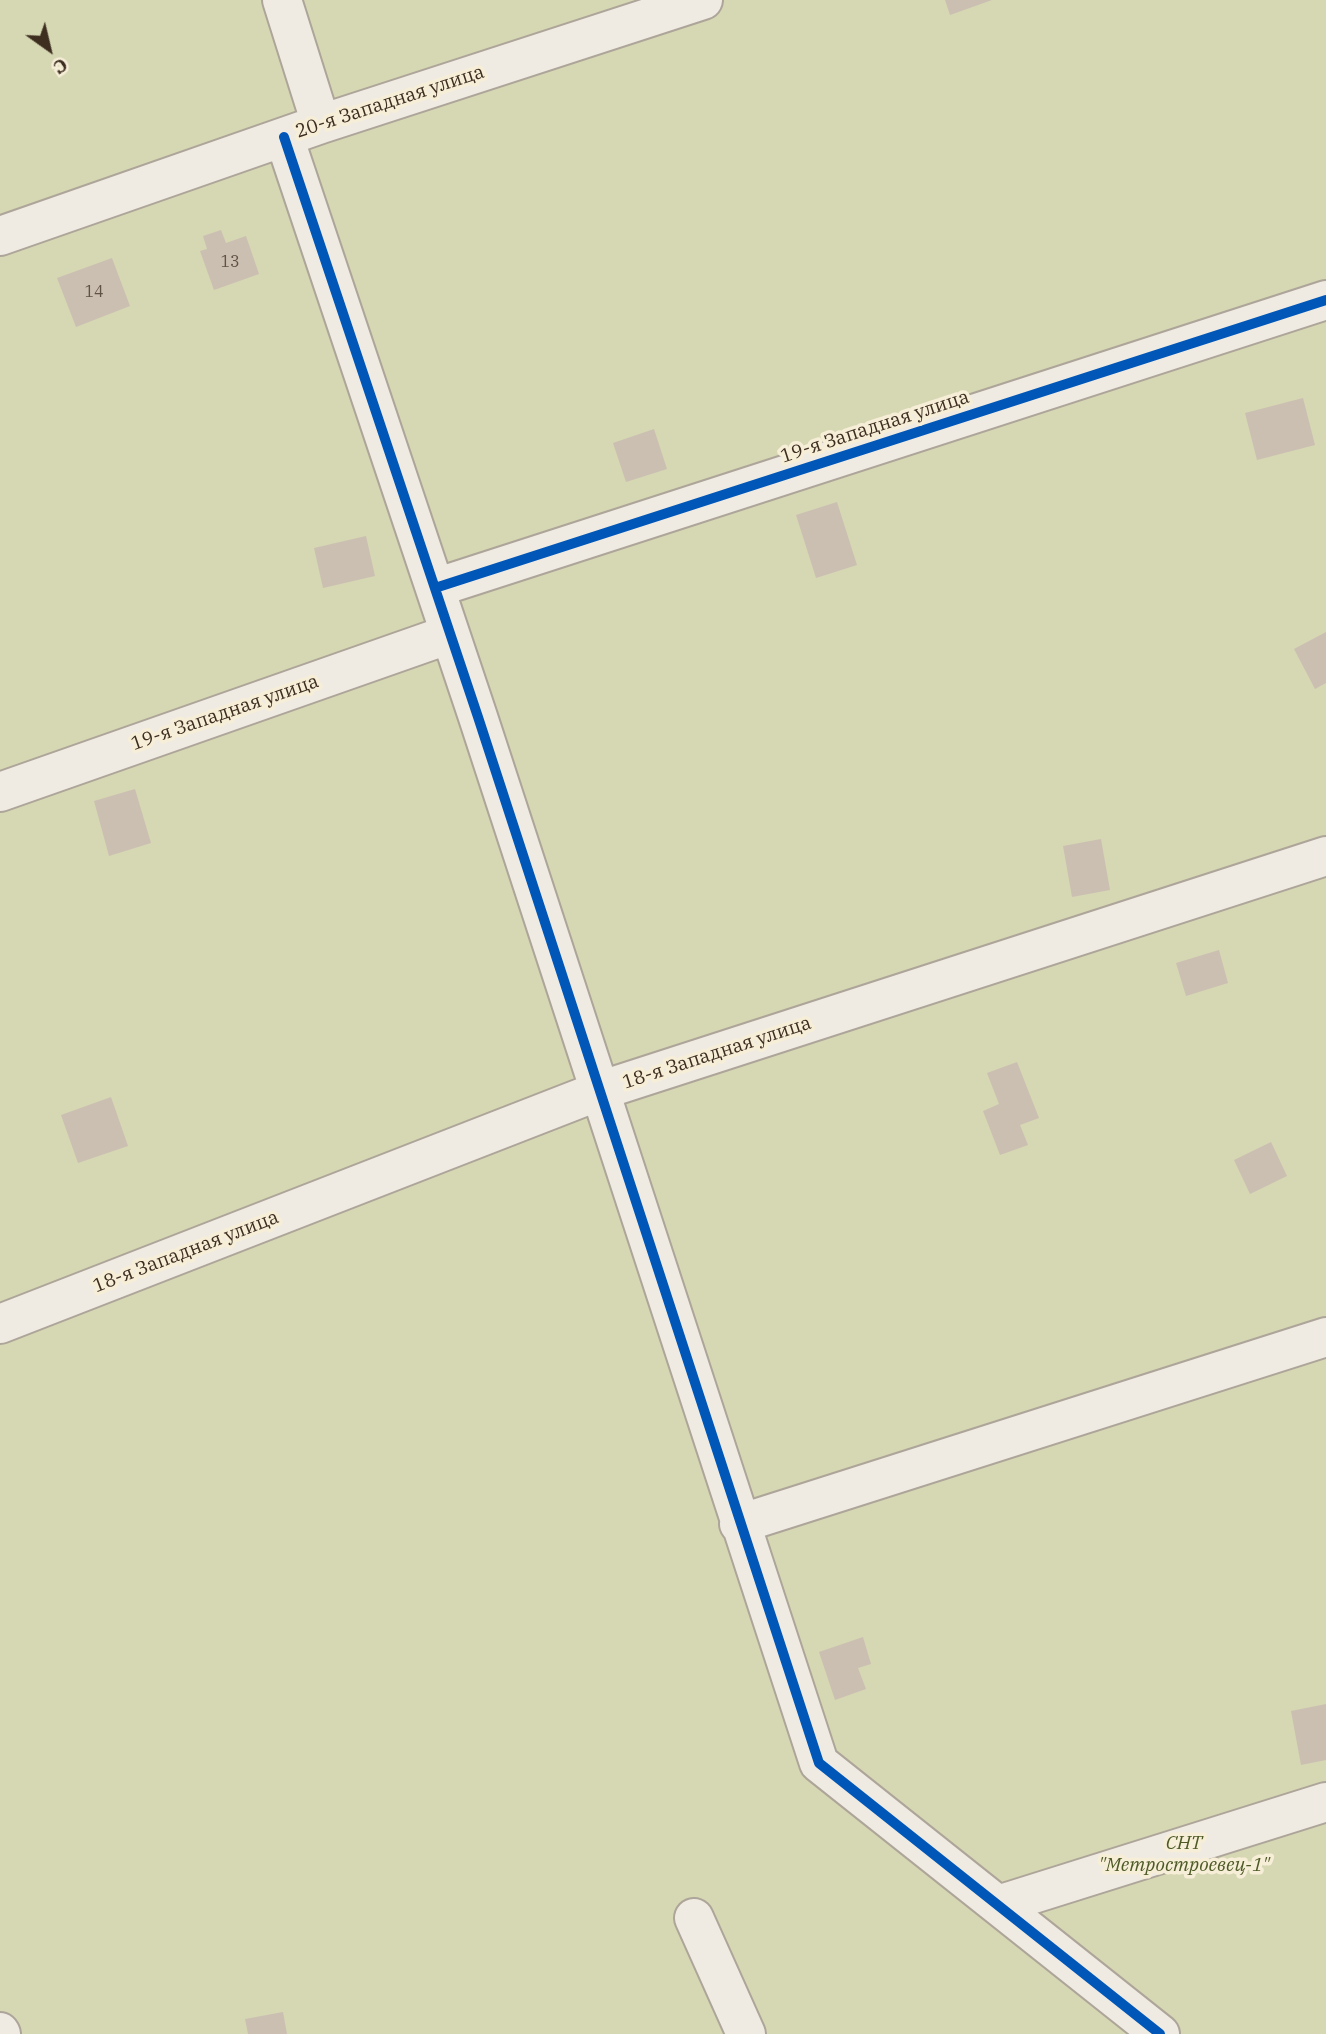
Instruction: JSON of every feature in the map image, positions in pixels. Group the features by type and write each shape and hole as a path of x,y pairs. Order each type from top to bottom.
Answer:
{"street":[{"path":"282,0 321,124"},
{"name":"20-я Западная улица","path":"0,236 321,124 703,0"},
{"path":"284,137 435,588 819,1763 1160,2034"},
{"name":"19-я Западная улица","path":"435,588 1326,300"},
{"name":"19-я Западная улица","path":"0,792 450,634"},
{"name":"18-я Западная улица","path":"0,1324 599,1091 1326,856"},
{"path":"739,1524 1326,1337"},
{"path":"998,1905 1326,1802"},
{"path":"694,1918 746,2034"}],"green space":[{"name":"СНТ \"Метростроевец-1\"","path":"0,0 1326,0 1326,2034 0,2034"}],"building":[{"path":"945,0 992,0 950,15"},
{"path":"221,230 226,243 246,236 259,274 214,290 200,251 207,249 203,236"},
{"path":"112,258 130,306 76,327 57,278"},
{"path":"1303,398 1315,445 1257,460 1245,413"},
{"path":"654,429 667,469 626,482 613,443"},
{"path":"837,502 857,565 816,578 796,515"},
{"path":"366,536 375,576 323,588 314,548"},
{"path":"1326,632 1326,683 1315,689 1294,649"},
{"path":"135,789 151,843 109,856 94,801"},
{"path":"1101,839 1110,890 1072,897 1063,846"},
{"path":"1219,950 1228,983 1186,996 1176,963"},
{"path":"1017,1062 1039,1118 1020,1125 1028,1145 1000,1155 983,1111 999,1104 987,1073"},
{"path":"111,1097 128,1146 78,1163 61,1115"},
{"path":"1271,1142 1287,1176 1250,1194 1234,1160"},
{"path":"863,1637 871,1664 858,1668 866,1689 835,1700 819,1652"},
{"path":"1326,1704 1326,1760 1301,1765 1291,1711"},
{"path":"283,2012 287,2034 248,2034 245,2019"}],"cycle path":[{"path":"284,137 478,717 819,1763 1160,2034"},
{"path":"435,588 1326,300"}]}
